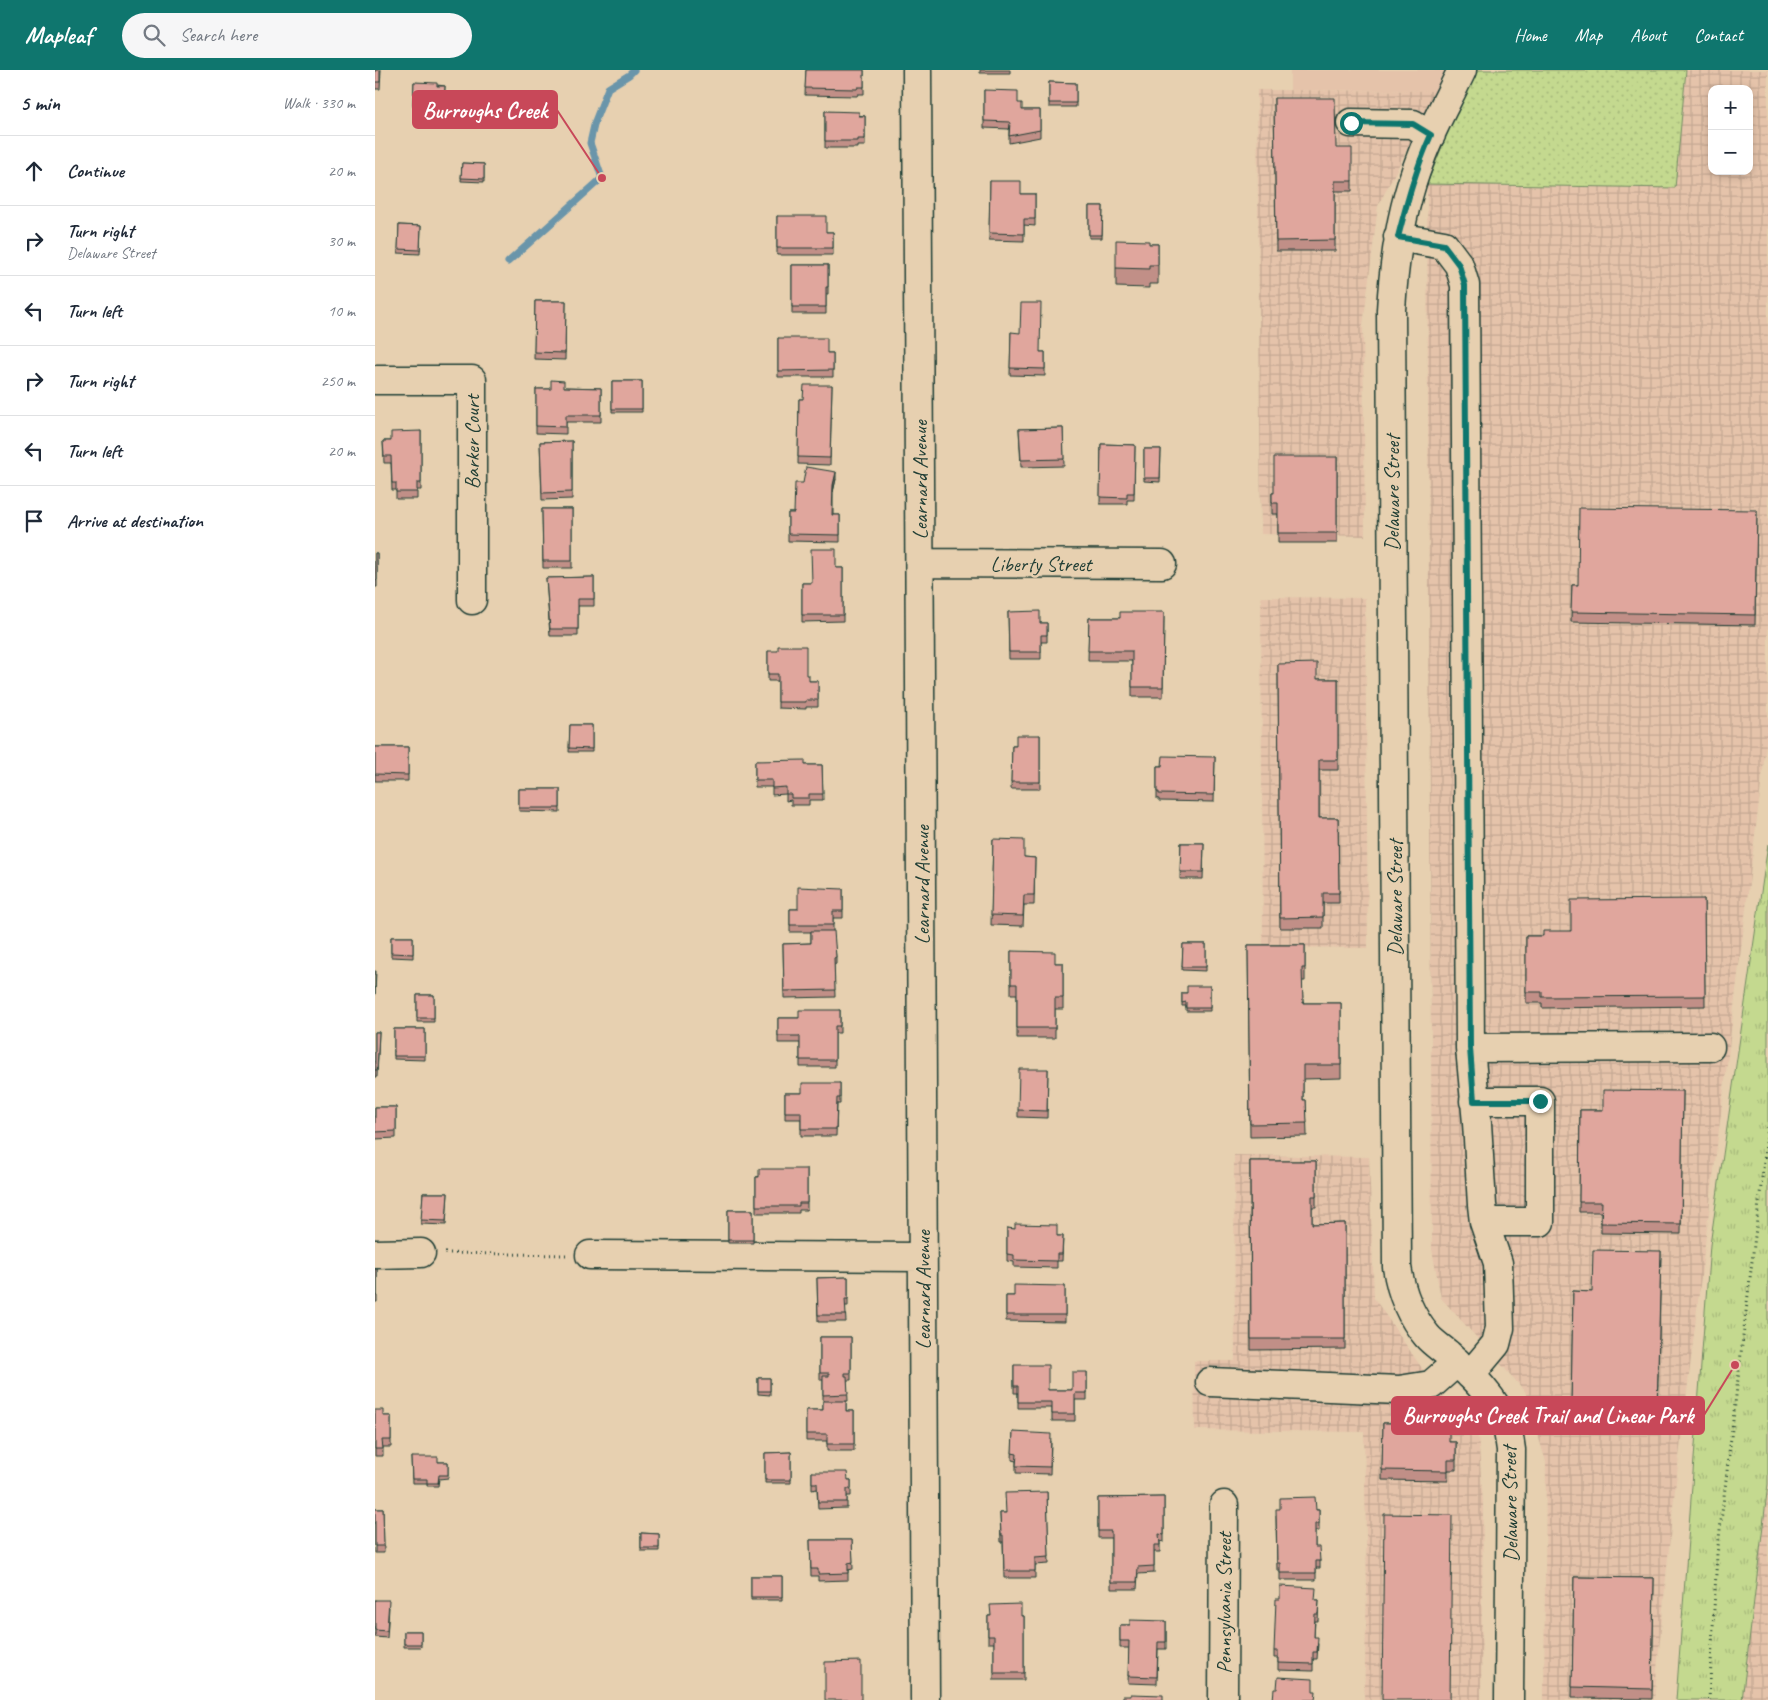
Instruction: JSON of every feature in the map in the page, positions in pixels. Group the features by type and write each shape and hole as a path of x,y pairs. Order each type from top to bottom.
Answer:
{"street":[{"name":"Learnard Avenue","path":"917,70 925,1700"},
{"name":"Delaware Street","path":"1462,70 1420,159 1409,191 1398,237 1391,310 1397,1267 1400,1286 1406,1303 1415,1319 1428,1337 1464,1369 1489,1396 1499,1411 1507,1429 1511,1450 1509,1700"},
{"path":"1351,123 1413,124 1431,135"},
{"path":"1210,1382 1399,1390 1431,1385 1464,1369 1496,1344 1500,1328 1498,1263 1484,1222 1470,1048 1465,285 1459,265 1444,245 1398,237"},
{"name":"Barker Court","path":"375,380 472,380 472,600"},
{"name":"Liberty Street","path":"920,563 1162,564"},
{"path":"1470,1048 1710,1047"},
{"path":"1474,1101 1540,1101 1540,1222 1484,1222"},
{"path":"375,1254 421,1253"},
{"path":"590,1255 923,1257"},
{"name":"Pennsylvania Street","path":"1223,1700 1224,1505"}],"path":[{"path":"1709,1700 1720,1526 1753,1265 1756,1223 1768,1127"},
{"path":"421,1253 590,1255"}],"shaded area":[{"path":"1290,70 1447,70 1437,91 1290,90"},
{"path":"1686,70 1768,70 1768,728 1673,1506 1654,1700 1544,1700 1546,1462 1525,1391 1441,1298 1432,1249 1427,184 1674,188"},
{"path":"1257,90 1437,91 1378,206 1363,326 1365,536 1261,534"},
{"path":"1261,597 1365,598 1368,948 1263,947"},
{"path":"1234,1155 1369,1157 1374,1298 1430,1380 1478,1435 1483,1503 1481,1700 1364,1700 1367,1590 1364,1432 1195,1430 1194,1361 1235,1361"},
{"path":"1768,1484 1768,1700 1742,1700 1742,1695"}],"green space":[{"path":"1477,70 1686,70 1675,188 1427,184 1455,114"},
{"path":"1768,844 1768,1484 1742,1700 1676,1700 1710,1245"}],"building":[{"path":"375,70 380,70 380,82 375,82"},
{"path":"806,70 864,70 864,87 858,87 857,89 805,88"},
{"path":"414,82 437,83 437,86 445,86 444,103 436,102 436,105 413,104"},
{"path":"1049,82 1076,83 1076,103 1049,103"},
{"path":"984,90 1018,91 1018,103 1022,103 1022,110 1040,110 1040,130 1009,136 1010,122 984,121"},
{"path":"1274,98 1335,98 1336,148 1352,148 1352,181 1335,181 1335,240 1276,241"},
{"path":"825,111 859,112 859,116 865,116 865,139 858,139 858,141 825,141"},
{"path":"462,163 484,164 484,179 461,178"},
{"path":"990,181 1021,181 1021,194 1035,194 1035,219 1024,219 1024,234 989,233"},
{"path":"1089,206 1103,206 1102,235 1089,235"},
{"path":"777,216 826,216 826,232 833,232 833,248 777,248"},
{"path":"399,225 421,226 420,250 398,249"},
{"path":"1116,240 1149,241 1149,244 1158,244 1158,265 1149,265 1149,269 1116,268"},
{"path":"792,265 828,265 826,307 792,307"},
{"path":"535,301 566,301 565,353 534,352"},
{"path":"1021,303 1041,303 1040,352 1045,352 1045,369 1010,368 1011,332 1020,333"},
{"path":"778,338 827,338 827,353 833,353 833,370 778,371"},
{"path":"551,380 564,381 564,387 601,388 601,415 566,415 566,427 536,426 536,389 551,389"},
{"path":"612,381 642,381 642,409 612,409"},
{"path":"804,385 832,385 830,458 798,457 799,399 803,399"},
{"path":"1063,428 1064,459 1021,460 1019,429"},
{"path":"421,431 421,483 417,483 417,492 396,492 396,483 392,483 391,456 384,456 383,441 391,441 391,432"},
{"path":"572,441 572,492 542,493 540,442"},
{"path":"1101,444 1135,445 1134,493 1127,493 1127,498 1100,497"},
{"path":"1144,449 1161,449 1160,478 1144,478"},
{"path":"1274,457 1337,457 1337,533 1278,533 1278,503 1272,503 1272,493 1274,493"},
{"path":"806,467 836,472 833,485 832,515 840,515 840,535 788,534 788,513 794,513 795,483 803,483"},
{"path":"1579,508 1757,510 1755,615 1571,612 1572,585 1578,585"},
{"path":"542,509 572,509 572,561 543,561"},
{"path":"811,549 836,549 836,568 843,568 843,615 802,615 802,583 812,583"},
{"path":"375,553 377,553 377,580 375,580"},
{"path":"594,577 594,599 578,599 578,629 550,629 546,578"},
{"path":"1040,611 1040,623 1047,623 1047,635 1041,635 1041,652 1009,652 1008,612"},
{"path":"1120,612 1164,612 1163,687 1132,687 1132,651 1088,651 1089,618 1120,618"},
{"path":"778,646 806,646 806,675 809,675 809,681 818,681 818,700 778,702 778,674 768,674 768,651 778,651"},
{"path":"1317,663 1317,679 1338,679 1338,760 1319,760 1319,818 1338,818 1339,893 1323,893 1323,917 1280,918 1278,664"},
{"path":"570,725 592,725 592,749 569,748"},
{"path":"1016,735 1040,735 1040,782 1011,782 1012,746 1016,746"},
{"path":"375,747 408,747 408,775 375,774"},
{"path":"1163,756 1215,757 1214,795 1159,794 1157,792 1157,766 1162,766"},
{"path":"805,760 805,765 822,765 823,794 809,794 809,798 791,798 791,794 786,794 786,787 772,788 772,780 755,780 755,761"},
{"path":"519,789 560,789 560,808 519,808"},
{"path":"993,839 1024,840 1024,857 1035,858 1034,895 1024,895 1023,916 991,915"},
{"path":"1181,843 1204,843 1203,872 1180,872"},
{"path":"798,887 843,889 843,911 833,911 833,925 790,925 790,909 798,909"},
{"path":"1704,899 1705,996 1542,997 1542,992 1526,992 1526,936 1543,936 1543,931 1571,931 1571,900"},
{"path":"811,931 834,931 836,957 834,958 835,990 784,991 783,944 811,943"},
{"path":"391,937 413,937 413,954 391,953"},
{"path":"1183,944 1206,944 1206,967 1182,967"},
{"path":"1248,945 1305,945 1305,968 1302,968 1303,1003 1341,1003 1341,1065 1303,1065 1303,1100 1306,1100 1307,1123 1250,1124"},
{"path":"1011,951 1055,952 1055,963 1063,963 1063,998 1055,998 1055,1028 1017,1028 1017,984 1011,984"},
{"path":"1187,986 1210,986 1210,1008 1186,1008 1186,1002 1182,1003 1182,993 1187,993"},
{"path":"417,995 434,995 434,1018 417,1018"},
{"path":"799,1010 840,1010 840,1026 835,1026 835,1060 800,1060 800,1036 778,1036 778,1018 799,1018"},
{"path":"394,1029 425,1029 425,1056 394,1056"},
{"path":"375,1032 379,1032 377,1070 375,1070"},
{"path":"1019,1069 1048,1069 1047,1111 1018,1110"},
{"path":"802,1083 840,1083 840,1098 837,1098 836,1129 801,1129 801,1112 785,1112 785,1093 802,1093"},
{"path":"1603,1090 1683,1091 1681,1224 1601,1223 1602,1202 1579,1202 1580,1110 1603,1110"},
{"path":"375,1107 396,1107 396,1131 375,1132"},
{"path":"1250,1161 1316,1161 1316,1196 1312,1196 1312,1224 1345,1223 1345,1339 1251,1339"},
{"path":"759,1169 807,1169 807,1203 799,1203 799,1206 756,1206 756,1177 759,1177"},
{"path":"423,1193 448,1193 446,1221 421,1220"},
{"path":"728,1210 753,1210 753,1240 728,1240"},
{"path":"1015,1224 1057,1225 1057,1236 1063,1236 1062,1254 1057,1254 1057,1261 1014,1260 1014,1255 1007,1254 1007,1228 1015,1229"},
{"path":"1593,1250 1661,1251 1657,1410 1571,1408 1573,1291 1592,1292"},
{"path":"375,1269 377,1269 377,1296 375,1295"},
{"path":"848,1277 848,1299 845,1299 846,1315 818,1315 817,1278"},
{"path":"1014,1285 1065,1286 1065,1315 1006,1315 1006,1296 1014,1296"},
{"path":"820,1337 851,1337 851,1373 845,1373 845,1376 847,1376 848,1394 823,1395 823,1376 829,1376 829,1373 820,1373"},
{"path":"1014,1365 1048,1365 1048,1390 1072,1390 1072,1372 1087,1372 1087,1393 1075,1393 1075,1414 1052,1414 1052,1402 1018,1402 1018,1386 1014,1386"},
{"path":"758,1378 770,1378 770,1391 758,1391"},
{"path":"823,1401 846,1401 846,1411 854,1411 854,1444 827,1444 827,1434 806,1434 806,1410 823,1410"},
{"path":"375,1410 383,1410 383,1416 391,1416 391,1440 382,1440 383,1449 375,1449"},
{"path":"1407,1415 1437,1416 1437,1423 1449,1423 1449,1442 1456,1442 1456,1460 1448,1460 1448,1471 1382,1470 1383,1423 1407,1423"},
{"path":"1013,1432 1051,1434 1050,1467 1016,1466 1017,1454 1012,1453"},
{"path":"791,1452 791,1480 765,1480 765,1453"},
{"path":"411,1457 438,1457 438,1462 448,1462 448,1475 439,1475 438,1483 427,1483 427,1479 412,1479"},
{"path":"812,1472 847,1472 848,1480 851,1480 851,1489 847,1489 847,1502 818,1502 817,1483 812,1483"},
{"path":"1047,1492 1049,1557 1035,1558 1035,1571 1004,1571 1000,1513 1006,1513 1005,1493"},
{"path":"1164,1497 1164,1535 1159,1534 1160,1545 1154,1545 1154,1566 1138,1567 1137,1582 1111,1582 1111,1531 1098,1531 1098,1498"},
{"path":"1315,1497 1316,1510 1319,1510 1319,1524 1315,1524 1315,1547 1319,1547 1320,1561 1316,1561 1316,1573 1280,1573 1280,1563 1277,1563 1276,1509 1280,1509 1280,1498"},
{"path":"375,1509 383,1509 384,1546 375,1546"},
{"path":"1384,1514 1452,1515 1450,1700 1382,1700"},
{"path":"641,1533 659,1534 659,1548 641,1548"},
{"path":"810,1540 852,1540 853,1562 848,1563 848,1573 818,1574 818,1569 811,1569"},
{"path":"751,1576 782,1576 782,1597 751,1597"},
{"path":"1574,1577 1654,1578 1652,1689 1572,1687"},
{"path":"1280,1586 1316,1588 1315,1600 1319,1600 1318,1614 1315,1614 1314,1637 1318,1637 1317,1652 1313,1652 1313,1664 1278,1663 1278,1651 1274,1651 1276,1599 1280,1599"},
{"path":"375,1600 389,1600 387,1631 375,1630"},
{"path":"1021,1604 1021,1616 1024,1616 1024,1673 994,1673 994,1636 988,1636 988,1616 991,1616 990,1605"},
{"path":"1130,1620 1166,1621 1166,1642 1158,1642 1157,1677 1128,1676 1129,1641 1120,1641 1120,1625 1130,1625"},
{"path":"404,1631 421,1631 421,1644 404,1644"},
{"path":"861,1661 861,1700 825,1700 825,1662"},
{"path":"1278,1677 1313,1679 1313,1691 1316,1691 1315,1700 1273,1700 1274,1689 1277,1689"},
{"path":"1131,1694 1163,1695 1163,1700 1123,1700 1123,1696 1131,1696"}],"waterway":[{"path":"508,262 602,178 590,143 595,121 608,88 634,70"}],"place":[{"name":"Burroughs Creek","path":"602,178"},
{"name":"Burroughs Creek Trail and Linear Park","path":"1735,1365"}],"route":[{"path":"1351,123 1413,124 1431,135 1409,191 1398,237 1444,245 1459,265 1465,285 1470,1048 1474,1101 1540,1101"}]}
